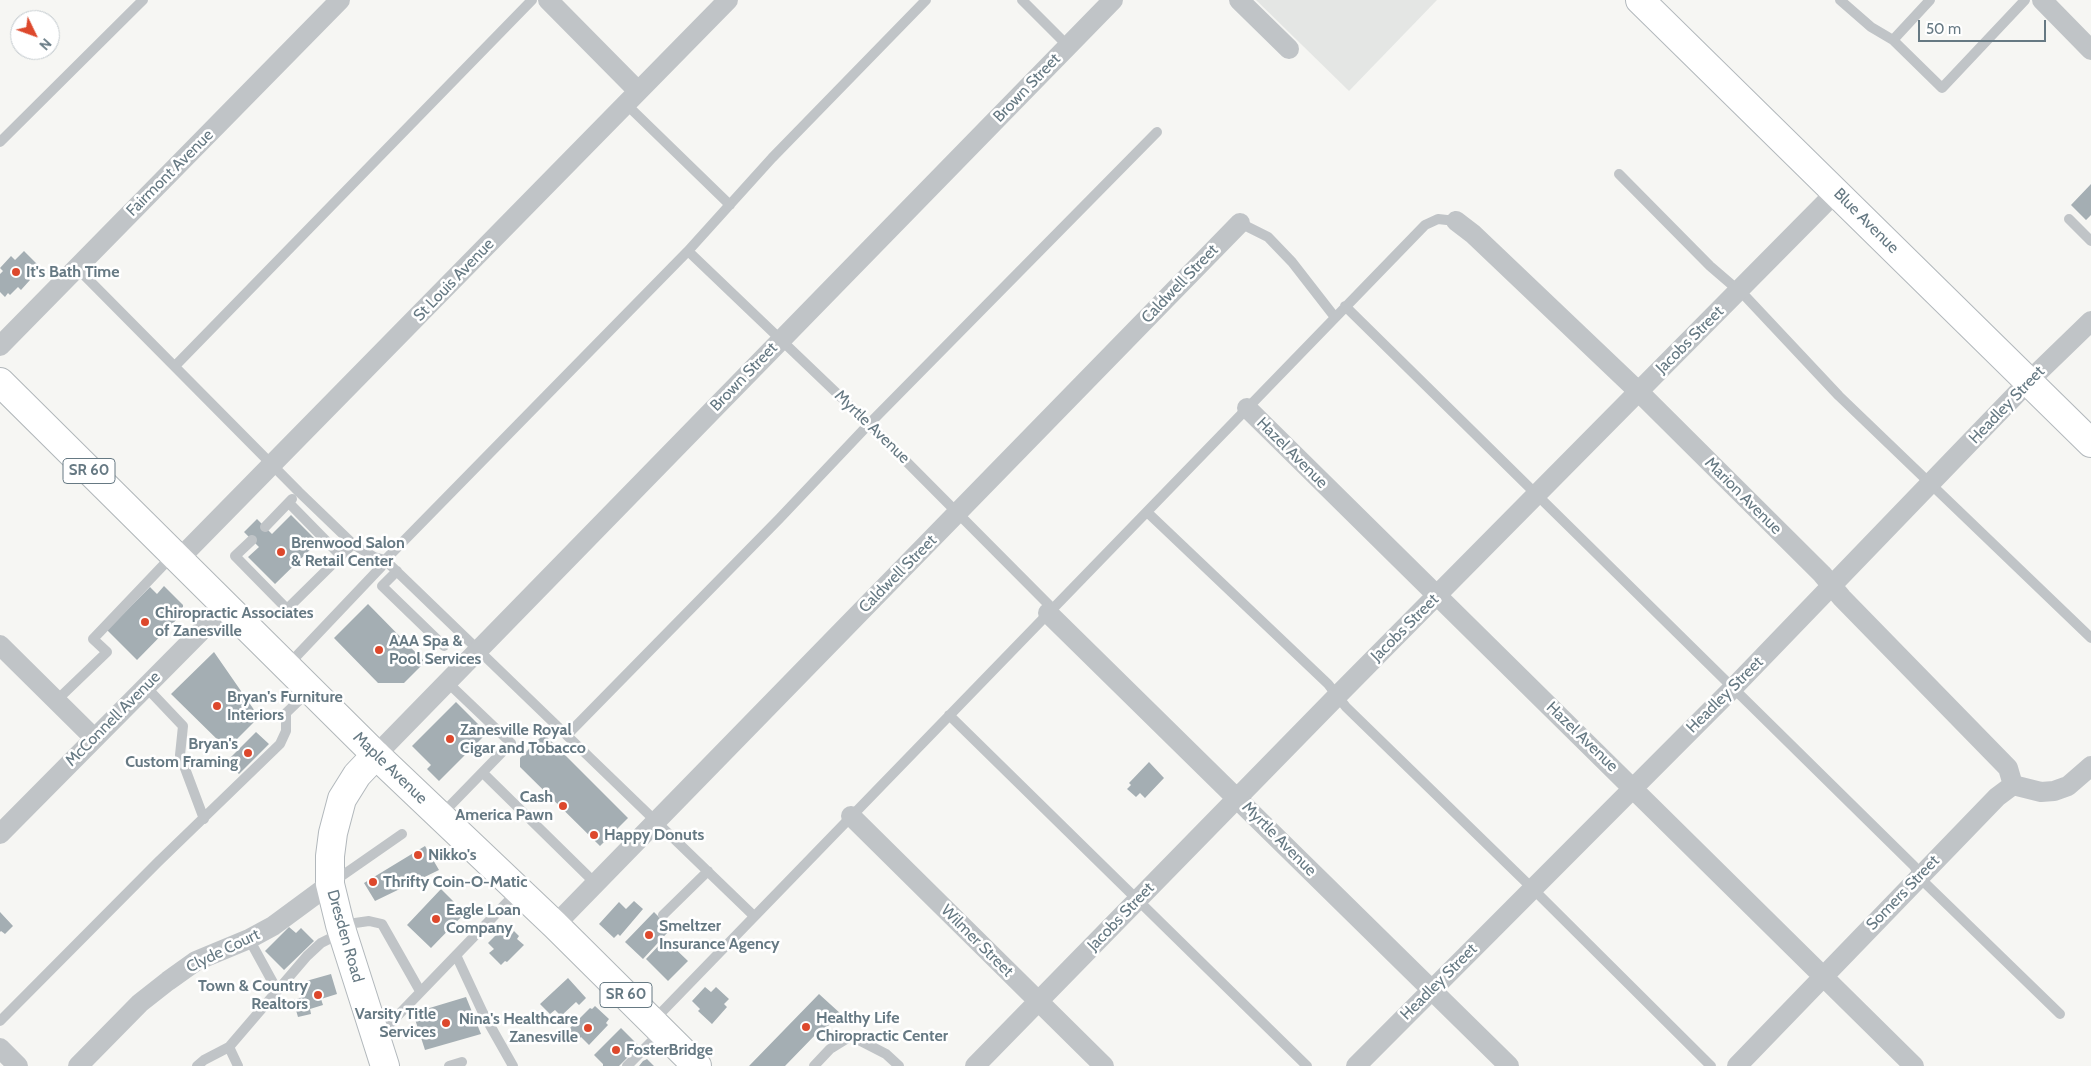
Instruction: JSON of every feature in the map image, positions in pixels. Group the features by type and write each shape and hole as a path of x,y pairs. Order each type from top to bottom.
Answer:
{"main road":[{"name":"Blue Avenue","path":"1640,0 2091,443"},
{"name":"Maple Avenue","path":"0,382 287,665 310,690 555,925 697,1066"},
{"name":"Dresden Road","path":"376,754 357,775 342,799 333,833 330,856 330,884 341,929 385,1066"}],"street":[{"name":"Fairmont Avenue","path":"0,346 340,0"},
{"path":"548,0 632,98"},
{"name":"St Louis Avenue","path":"176,556 272,466 728,0"},
{"name":"Brown Street","path":"376,754 1113,0"},
{"path":"1239,0 1289,49"},
{"path":"2042,0 2091,50"},
{"name":"Jacobs Street","path":"976,1066 1337,696 1836,192"},
{"name":"Marion Avenue","path":"1456,221 1473,234 1639,392 1822,574 1832,587 2008,768 2013,785"},
{"name":"Caldwell Street","path":"555,925 1240,222"},
{"name":"Headley Street","path":"1356,1066 1832,587 2029,381 2091,321"},
{"name":"Hazel Avenue","path":"1247,408 1436,596 1633,786 1914,1066"},
{"name":"McConnell Avenue","path":"0,834 227,606"},
{"name":"Myrtle Avenue","path":"1050,610 1510,1066"},
{"path":"1,648 94,738"},
{"path":"2013,785 2041,792 2054,791 2068,786 2091,766"},
{"name":"Somers Street","path":"1737,1066 1985,808 2013,785"},
{"name":"Wilmer Street","path":"851,816 1104,1066"},
{"name":"Clyde Court","path":"78,1066 140,1004 168,981 196,962 250,939 273,926 330,884"},
{"path":"0,1048 18,1066"}],"lane":[{"path":"0,142 142,0"},
{"path":"175,366 532,0"},
{"path":"287,665 381,567 385,560 688,251 772,158 926,0"},
{"path":"1022,0 1068,46"},
{"path":"1840,0 1871,27 1893,40 1942,88 2025,0"},
{"path":"1893,40 1930,0"},
{"path":"632,98 730,205"},
{"path":"568,734 779,519 869,424 1157,132"},
{"path":"1619,174 1710,266 1746,297 1839,396 2091,638"},
{"path":"627,1066 657,1026 754,916 1147,512 1334,316 1430,221 1445,219 1456,221"},
{"path":"2069,219 2091,241"},
{"path":"1240,222 1268,237 1292,262 1334,316"},
{"name":"Myrtle Avenue","path":"688,251 869,424 958,513 1050,610"},
{"path":"77,268 272,466 353,544 374,557 385,560 397,571 568,734 754,916"},
{"path":"1345,306 1914,866 1925,883 2060,1014"},
{"path":"264,527 299,492"},
{"path":"289,502 341,556"},
{"path":"1147,512 1328,684 1346,708 1532,888 1711,1066"},
{"path":"252,540 235,556 287,609 353,544"},
{"path":"56,700 108,652 93,638 176,556"},
{"path":"397,571 382,586 444,646"},
{"path":"440,816 511,743 446,681"},
{"path":"146,687 183,726 180,755 204,819"},
{"path":"0,1021 158,862 280,744 286,731 286,714 310,690"},
{"path":"949,715 1307,1066"},
{"path":"483,773 595,883"},
{"path":"330,884 402,834"},
{"path":"663,915 708,871"},
{"path":"376,1038 518,890"},
{"path":"197,1066 204,1060 229,1047 277,990 321,943 341,929 369,920 382,924 420,991"},
{"path":"250,939 277,990"},
{"path":"456,955 483,1013 513,1066"},
{"path":"814,1066 830,1049 851,1036 886,1054 899,1066"},
{"path":"229,1047 238,1066"},
{"path":"449,1066 462,1062"}],"shaded area":[{"path":"1256,0 1437,0 1349,91"}],"building":[{"path":"2091,184 2091,215 2086,220 2071,205"},
{"name":"It's Bath Time","path":"24,251 38,265 27,277 30,280 21,290 18,287 5,297 0,292 0,274 3,271 0,268 11,256 15,260"},
{"name":"Brenwood Salon & Retail Center","path":"291,515 318,542 275,584 248,557 259,547 244,532 257,519 272,534"},
{"name":"Chiropractic Associates of Zanesville","path":"164,586 183,605 183,613 137,660 107,630 150,587 157,594"},
{"name":"AAA Spa & Pool Services","path":"368,604 425,662 404,683 378,683 334,638"},
{"name":"Bryan's Furniture Interiors","path":"214,652 259,717 227,749 171,694"},
{"name":"Zanesville Royal Cigar and Tobacco","path":"456,702 487,733 439,781 427,769 431,765 412,746"},
{"name":"Bryan's Custom Framing","path":"256,732 269,744 239,774 232,768 230,770 227,766 229,764 227,761"},
{"path":"544,734 628,818 600,846 520,767 520,758"},
{"path":"1149,762 1164,778 1145,798 1140,793 1136,797 1127,789 1131,785 1129,783"},
{"path":"425,846 439,870 375,901 364,883"},
{"name":"Eagle Loan Company","path":"441,889 465,913 431,948 407,925"},
{"path":"634,901 643,909 620,936 618,934 614,938 599,924 619,902 626,909"},
{"path":"0,912 13,926 5,934 0,932"},
{"name":"Smeltzer Insurance Agency","path":"654,912 663,921 659,925 667,933 643,959 625,942"},
{"path":"289,927 296,933 301,928 314,941 284,970 265,951"},
{"path":"504,927 512,934 514,931 519,936 517,939 524,945 507,962 505,961 501,965 489,953 494,949 488,943"},
{"path":"665,939 688,961 668,981 646,959"},
{"name":"Town & Country Realtors","path":"331,974 337,994 321,999 323,1005 310,1009 311,1014 298,1017 293,1000 303,997 299,983"},
{"path":"568,978 586,998 579,1005 576,1002 561,1016 555,1010 550,1014 540,1004"},
{"path":"705,987 711,992 716,987 729,999 724,1004 727,1007 712,1024 698,1011 700,1009 692,1001"},
{"name":"Healthy Life Chiropractic Center","path":"819,994 841,1014 834,1022 818,1032 785,1066 749,1066"},
{"name":"Varsity Title Services","path":"466,997 481,1034 425,1050 413,1013"},
{"name":"Nina's Healthcare Zanesville","path":"595,1006 609,1019 606,1023 608,1025 589,1045 581,1037 577,1041 567,1031 590,1008 592,1009"},
{"name":"FosterBridge","path":"621,1028 639,1046 619,1066 603,1066 594,1055"},
{"path":"647,1059 654,1066 639,1066 643,1061"}],"place":[{"name":"It's Bath Time","path":"16,272"},
{"name":"Brenwood Salon & Retail Center","path":"281,552"},
{"name":"Chiropractic Associates of Zanesville","path":"145,622"},
{"name":"AAA Spa & Pool Services","path":"379,650"},
{"name":"Bryan's Furniture Interiors","path":"217,706"},
{"name":"Zanesville Royal Cigar and Tobacco","path":"450,739"},
{"name":"Bryan's Custom Framing","path":"248,753"},
{"name":"Cash America Pawn","path":"563,806"},
{"name":"Happy Donuts","path":"594,835"},
{"name":"Nikko's","path":"418,855"},
{"name":"Thrifty Coin-O-Matic","path":"373,882"},
{"name":"Eagle Loan Company","path":"436,919"},
{"name":"Smeltzer Insurance Agency","path":"649,935"},
{"name":"Town & Country Realtors","path":"318,995"},
{"name":"Varsity Title Services","path":"446,1023"},
{"name":"Healthy Life Chiropractic Center","path":"806,1027"},
{"name":"Nina's Healthcare Zanesville","path":"588,1028"},
{"name":"FosterBridge","path":"616,1050"}]}
